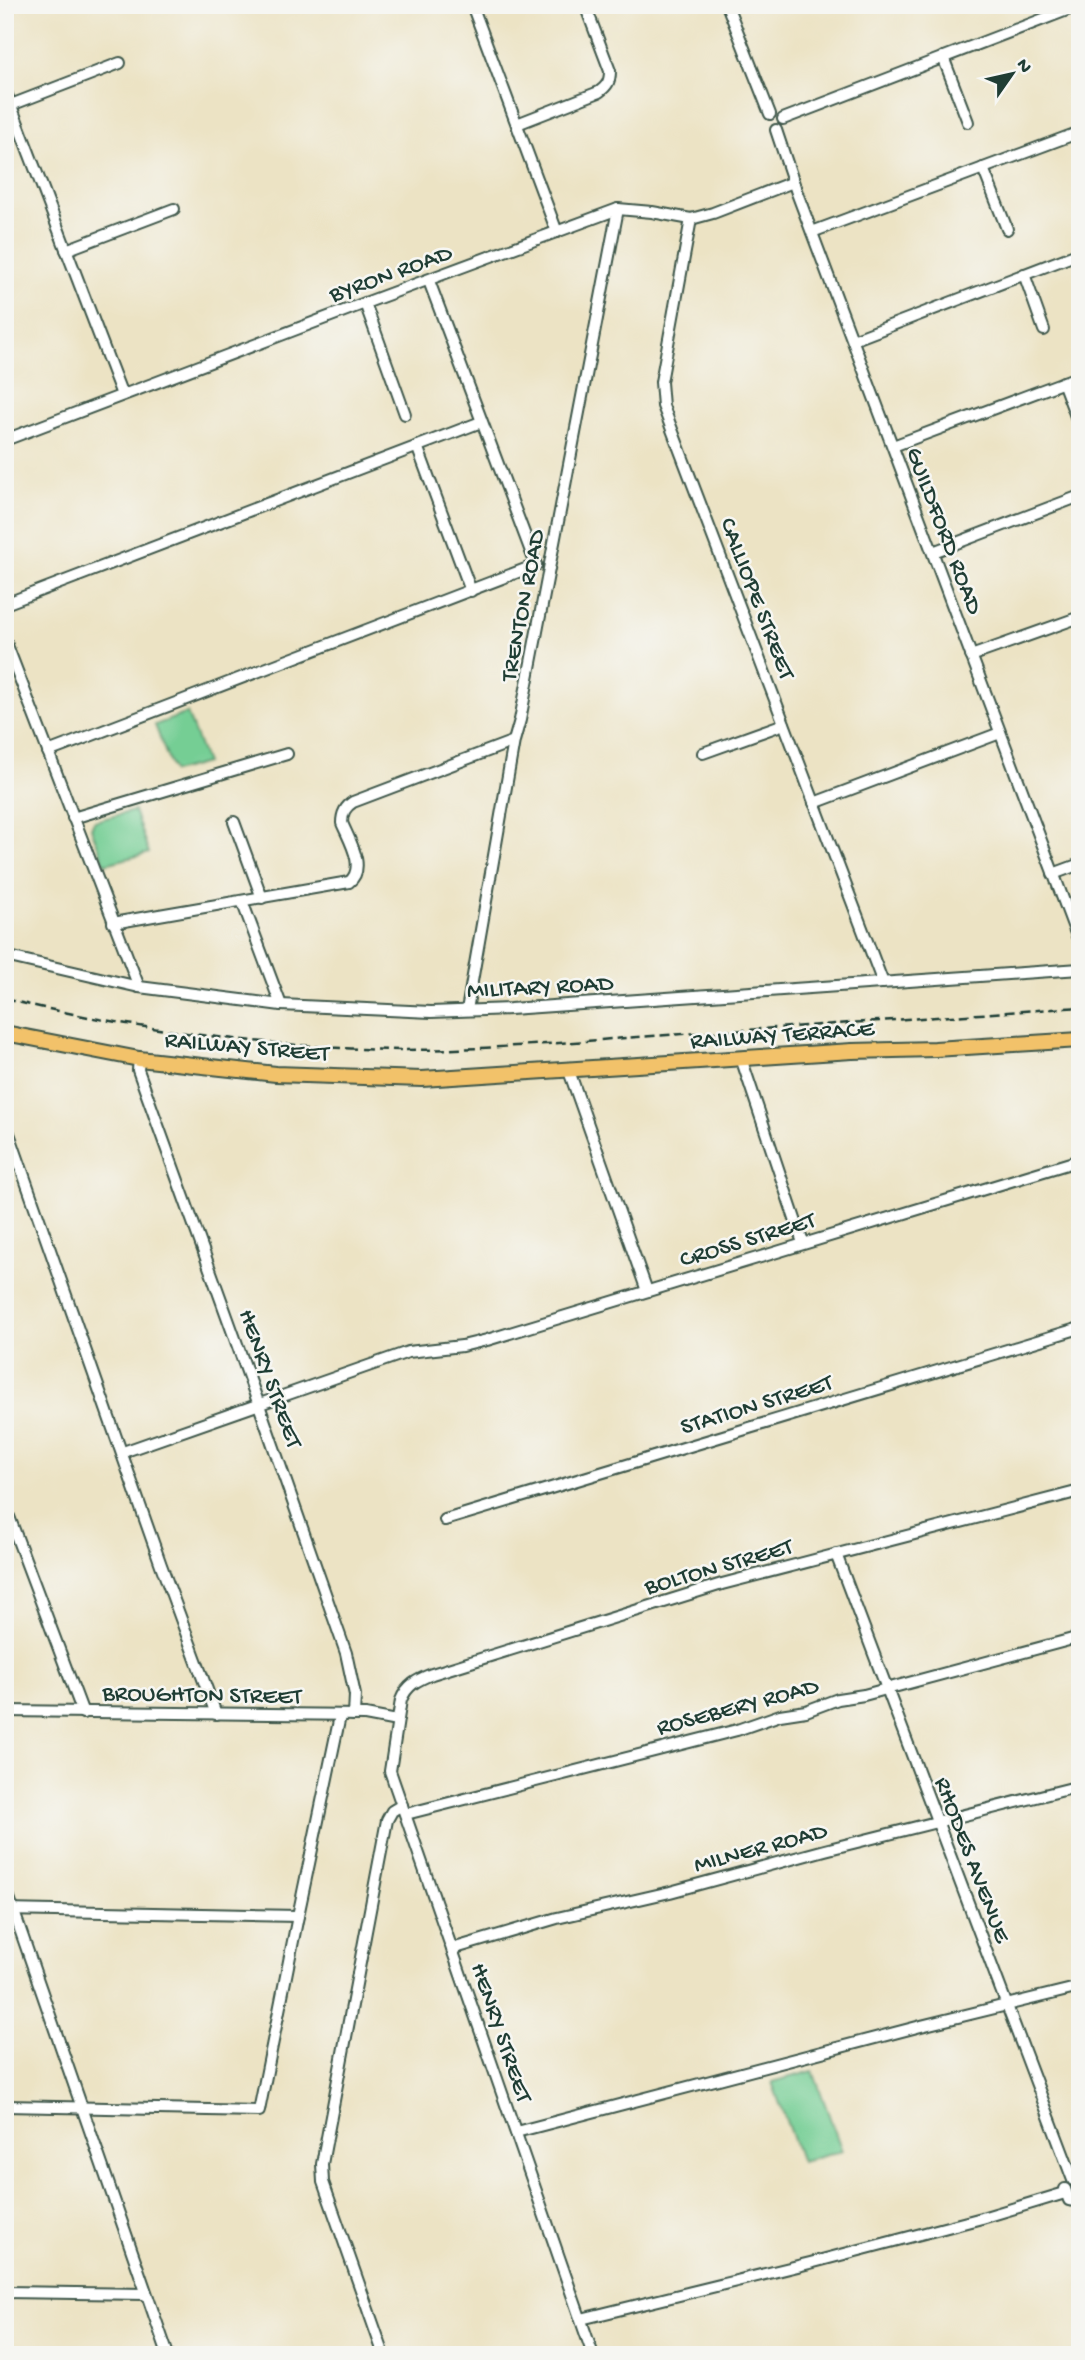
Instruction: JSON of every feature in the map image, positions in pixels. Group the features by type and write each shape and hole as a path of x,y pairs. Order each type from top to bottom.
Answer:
{"main road":[{"name":"RAILWAY STREET","path":"5,1032 139,1059 276,1074 422,1079 487,1075"},
{"name":"RAILWAY TERRACE","path":"487,1075 1080,1040"}],"street":[{"path":"472,5 557,232"},
{"path":"517,124 606,87 610,80 610,71 585,5"},
{"path":"727,5 770,114"},
{"path":"783,119 1066,8 1080,5"},
{"path":"943,57 968,122"},
{"path":"11,105 120,63"},
{"path":"5,90 122,395"},
{"path":"778,113 783,119 783,124 776,130 767,124 766,119 770,114 778,113"},
{"name":"GUILDFORD ROAD","path":"776,130 793,182 1080,944"},
{"path":"812,232 1080,132"},
{"path":"983,168 1007,229"},
{"name":"BYRON ROAD","path":"5,440 618,209 691,219 793,182"},
{"path":"66,250 174,209"},
{"name":"TRENTON ROAD","path":"467,1010 514,741 618,209"},
{"name":"CALLIOPE STREET","path":"691,219 661,382 663,406 883,983"},
{"path":"853,340 1080,253"},
{"path":"1024,274 1044,330"},
{"path":"429,281 536,565"},
{"path":"365,303 405,414"},
{"path":"893,446 1080,376"},
{"path":"1063,382 1080,427"},
{"path":"5,604 481,422"},
{"path":"417,446 471,591"},
{"path":"933,552 1080,496"},
{"path":"48,752 536,565 549,570"},
{"path":"971,656 1080,617"},
{"path":"5,640 139,987"},
{"path":"703,753 784,724"},
{"path":"814,803 1000,733"},
{"path":"113,923 344,884 353,879 357,871 356,859 342,823 346,806 514,741"},
{"path":"73,818 287,754"},
{"path":"234,822 262,898"},
{"path":"1053,874 1080,864"},
{"path":"242,901 281,1005"},
{"name":"MILITARY ROAD","path":"5,956 139,987 281,1005 431,1012 579,1005 1080,969"},
{"path":"741,1058 803,1243"},
{"name":"HENRY STREET","path":"139,1059 138,1070 346,1653 360,1715"},
{"path":"569,1071 647,1291"},
{"path":"5,1122 216,1714"},
{"name":"CROSS STREET","path":"123,1452 408,1352 463,1346 487,1340 1080,1160"},
{"name":"STATION STREET","path":"445,1520 1080,1328"},
{"name":"BOLTON STREET","path":"397,1721 405,1691 415,1681 432,1674 722,1584 1080,1491"},
{"path":"5,1506 83,1713"},
{"name":"RHODES AVENUE","path":"836,1554 1006,2006 1076,2180"},
{"name":"ROSEBERY ROAD","path":"404,1810 737,1730 838,1699 1080,1637"},
{"name":"BROUGHTON STREET","path":"5,1711 340,1717 360,1715 397,1721"},
{"path":"5,2106 259,2111 340,1717"},
{"name":"HENRY STREET","path":"397,1721 390,1771 593,2355"},
{"name":"MILNER ROAD","path":"452,1949 557,1918 670,1892 1080,1786"},
{"path":"384,2355 323,2182 322,2169 323,2149 387,1820 392,1811 404,1810"},
{"path":"5,1886 9,1910 168,2355"},
{"path":"9,1910 298,1916"},
{"path":"516,2132 1080,1987"},
{"path":"1076,2180 1067,2183 1065,2193 1069,2200 1080,2202"},
{"path":"581,2319 797,2267 1065,2193"},
{"path":"5,2292 146,2294"}],"green space":[{"path":"187,713 206,763 173,772 155,725"},
{"path":"134,811 149,853 105,864 91,828 94,821"},
{"path":"813,2071 842,2151 801,2162 772,2082"}],"railway":[{"path":"5,999 137,1026 225,1038 396,1050 506,1047 1080,1007"}]}
